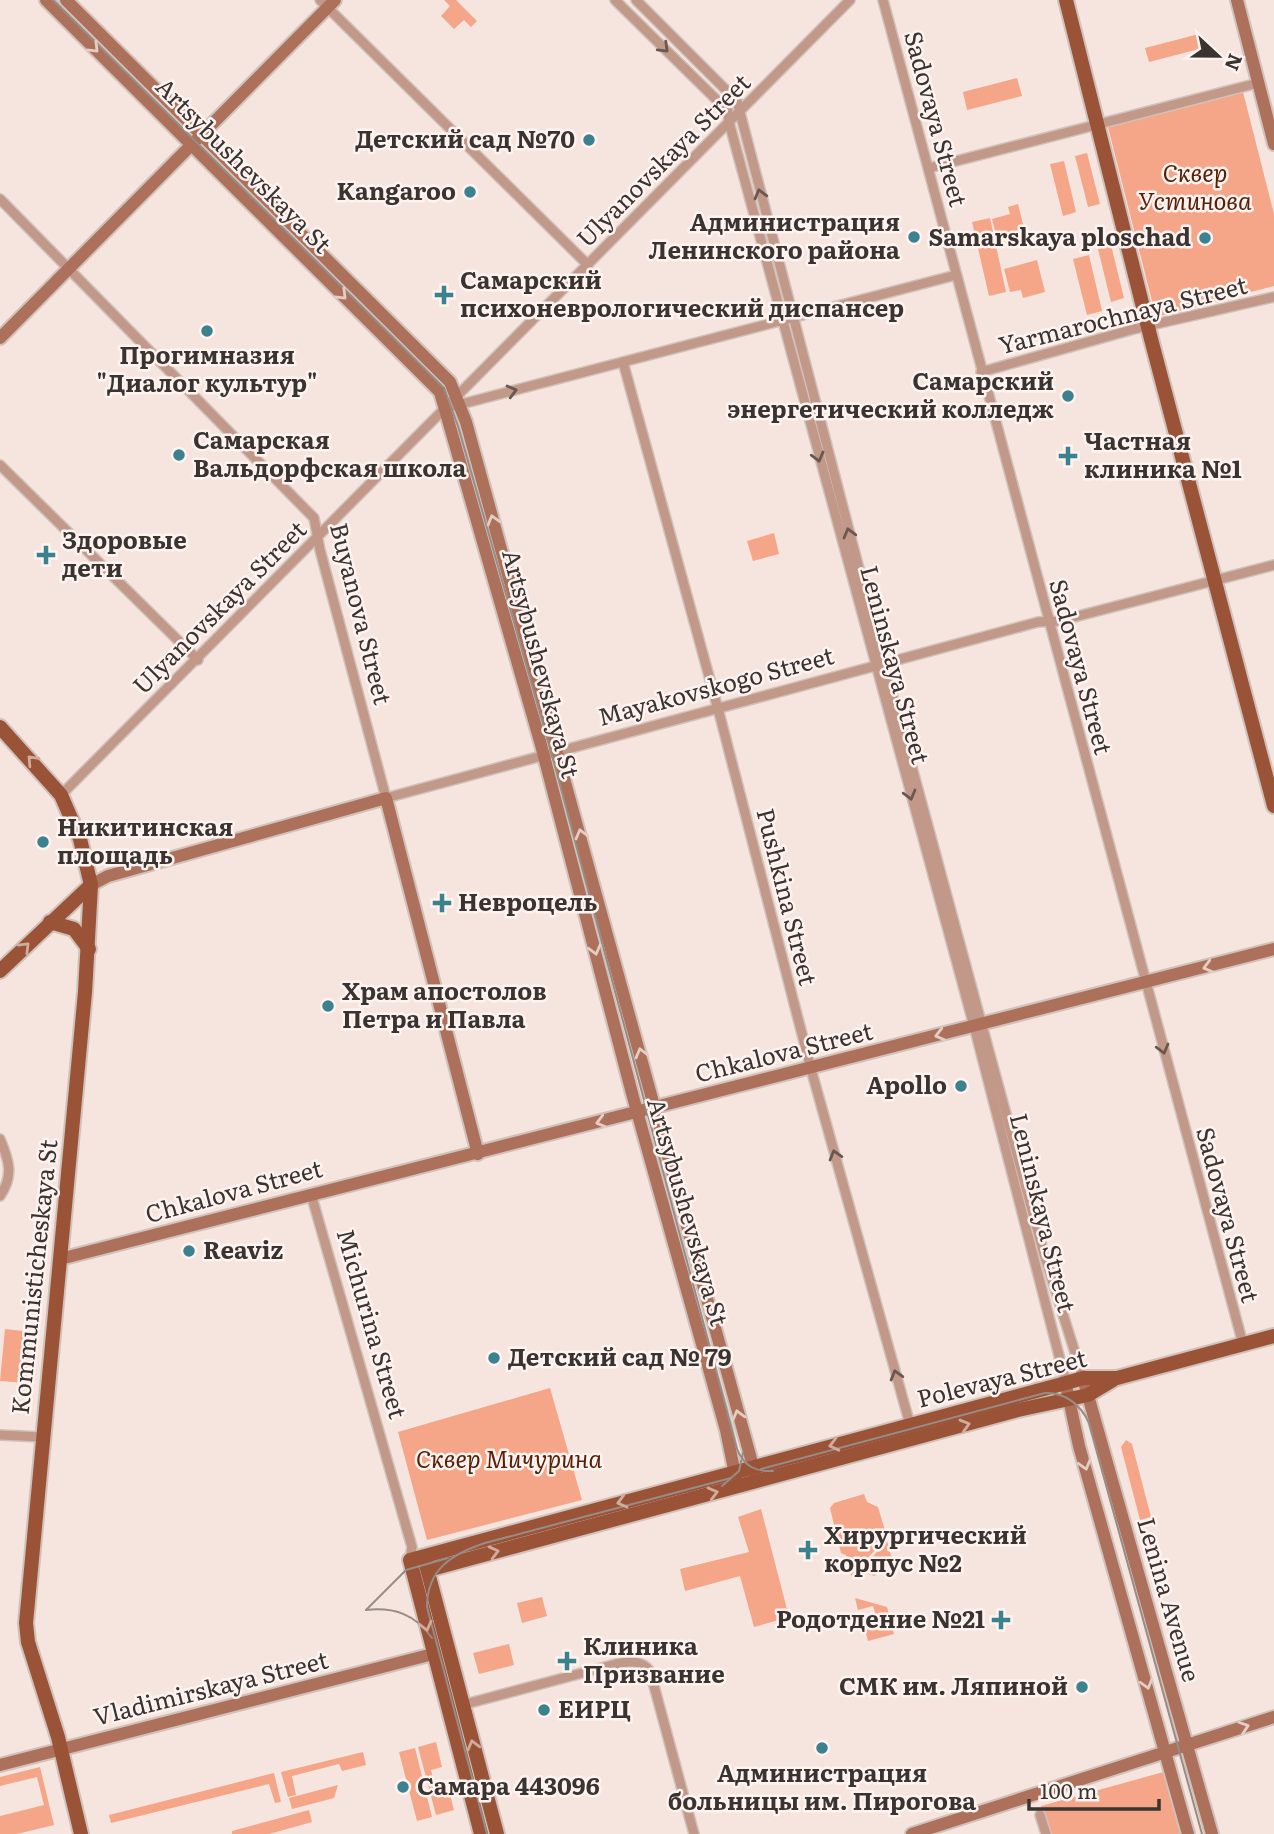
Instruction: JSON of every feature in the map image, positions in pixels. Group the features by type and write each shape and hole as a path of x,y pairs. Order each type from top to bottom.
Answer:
{"main road":[{"name":"Artsybushevskaya St","path":"46,0 196,140"},
{"name":"Artsybushevskaya St","path":"66,0 196,140 440,392 454,403 559,752 755,1473"},
{"path":"1066,0 1147,326 1274,806"},
{"path":"1237,0 1274,144"},
{"path":"0,338 328,2"},
{"name":"Artsybushevskaya St","path":"454,403 637,1112 726,1430 736,1479"},
{"name":"Kommunisticheskaya St","path":"0,727 61,795 80,839 90,885 89,949 26,1623 28,1642 61,1750 81,1834"},
{"name":"Mayakovskogo Street","path":"90,885 108,876 386,798"},
{"name":"Buyanova Street","path":"386,798 478,1154"},
{"path":"0,971 90,885"},
{"path":"50,922 74,929 89,949"},
{"name":"Chkalova Street","path":"60,1259 1274,949"},
{"path":"1117,1378 1274,1336"},
{"name":"Polevaya Street","path":"418,1558 736,1479 910,1425 1066,1382 1083,1378 1117,1378"},
{"name":"Lenina Avenue","path":"1083,1378 1212,1834"},
{"name":"Polevaya Street","path":"755,1473 914,1440 1088,1395 1117,1378"},
{"name":"Lenina Avenue","path":"1066,1382 1068,1399 1188,1834"},
{"name":"Michurina Street","path":"418,1558 433,1654 481,1834"},
{"name":"Michurina Street","path":"418,1558 497,1834"},
{"name":"Vladimirskaya Street","path":"0,1765 433,1654"},
{"path":"912,1834 1274,1717"}],"street":[{"name":"Leninskaya Street","path":"615,0 728,111 782,320 978,1025 1083,1378"},
{"name":"Leninskaya Street","path":"636,0 737,101 879,665"},
{"name":"Ulyanovskaya Street","path":"61,795 454,403 850,0"},
{"name":"Sadovaya Street","path":"883,0 1243,1344"},
{"path":"328,2 588,265"},
{"path":"929,168 1258,83"},
{"name":"Buyanova Street","path":"0,199 70,267 314,518 386,798"},
{"path":"454,403 956,275"},
{"name":"Yarmarochnaya Street","path":"981,372 1147,326 1274,297"},
{"name":"Pushkina Street","path":"623,362 718,708 811,1069 914,1440"},
{"path":"0,465 198,660"},
{"name":"Mayakovskogo Street","path":"386,798 1048,620 1059,621 1274,565"},
{"name":"Leninskaya Street","path":"978,1025 1066,1382"},
{"path":"0,1139 10,1166 9,1178 0,1196"},
{"name":"Michurina Street","path":"311,1194 418,1558"},
{"path":"0,1435 42,1437"},
{"path":"462,1705 616,1664 630,1661 642,1664 650,1671 694,1834"},
{"path":"1040,1815 1046,1834"}],"green space":[{"path":"444,0 456,0 477,21 471,27 464,20 454,29 441,16 450,6"},
{"path":"1199,34 1203,48 1149,62 1145,48"},
{"path":"1017,78 1022,96 967,110 963,92"},
{"name":"Сквер Устинова","path":"1243,92 1274,214 1274,286 1156,317 1108,127"},
{"path":"1087,153 1100,204 1088,207 1075,156"},
{"path":"1064,161 1076,212 1063,216 1050,164"},
{"path":"1018,204 1025,232 997,239 992,219 1010,214 1008,207"},
{"path":"990,218 1006,292 989,296 972,222"},
{"path":"1111,245 1124,298 1111,302 1098,249"},
{"path":"1089,255 1102,311 1087,315 1073,259"},
{"path":"1037,260 1045,292 1023,298 1021,290 1010,292 1004,269"},
{"path":"774,533 779,554 753,561 747,541"},
{"path":"5,1329 31,1332 26,1383 0,1381"},
{"name":"Сквер Мичурина","path":"550,1388 582,1500 427,1540 398,1432"},
{"path":"1126,1440 1132,1444 1151,1517 1140,1520 1121,1447"},
{"path":"864,1494 867,1502 878,1507 887,1537 851,1576 846,1555 841,1553 830,1508 834,1503"},
{"path":"761,1509 789,1617 754,1627 740,1576 685,1591 680,1569 749,1552 738,1517"},
{"path":"887,1541 896,1574 893,1575 890,1565 879,1568 875,1576 868,1574 864,1566"},
{"path":"542,1597 547,1616 522,1623 517,1603"},
{"path":"855,1598 887,1607 894,1634 868,1641 863,1622 877,1619 873,1606 858,1610"},
{"path":"509,1644 514,1665 479,1674 473,1653"},
{"path":"436,1742 442,1767 431,1770 435,1786 447,1783 454,1810 436,1815 418,1747"},
{"path":"415,1748 432,1817 417,1821 399,1752"},
{"path":"363,1752 366,1765 342,1771 339,1764 292,1776 296,1795 288,1797 281,1772"},
{"path":"40,1767 54,1825 17,1834 0,1834 0,1816 44,1805 37,1777 0,1786 0,1777"},
{"path":"1167,1771 1184,1834 1049,1834 1041,1806"},
{"path":"274,1773 281,1802 275,1803 269,1784 111,1823 109,1815"},
{"path":"338,1785 334,1798 292,1809 289,1798"},
{"path":"309,1810 312,1822 269,1834 232,1834 232,1831"}],"tram line":[{"path":"53,0 444,388 458,426 555,766 737,1449 751,1467 773,1471"},
{"path":"761,1469 1045,1393 1066,1397 1072,1401 1089,1423 1202,1834"},
{"path":"722,1486 739,1471 743,1453"},
{"path":"487,1834 427,1607 431,1583 437,1573 452,1558 485,1543 731,1478"},
{"path":"366,1610 406,1570 448,1558"},
{"path":"366,1610 386,1610 403,1614 418,1623 432,1638"}],"place":[{"name":"Детский сад №70","path":"589,140"},
{"name":"Kangaroo","path":"470,192"},
{"name":"Администрация Ленинского района","path":"914,237"},
{"name":"Samarskaya ploschad","path":"1205,238"},
{"name":"Самарский психоневрологический диспансер","path":"444,295"},
{"name":"Прогимназия \"Диалог культур\"","path":"207,331"},
{"name":"Самарский энергетический колледж","path":"1068,396"},
{"name":"Самарская Вальдорфская школа","path":"179,455"},
{"name":"Частная клиника №1","path":"1068,456"},
{"name":"Здоровые дети","path":"46,555"},
{"name":"Никитинская площадь","path":"43,842"},
{"name":"Невроцель","path":"442,903"},
{"name":"Храм апостолов Петра и Павла","path":"328,1006"},
{"name":"Apollo","path":"961,1086"},
{"name":"Reaviz","path":"189,1251"},
{"name":"Детский сад № 79","path":"494,1358"},
{"name":"Хирургический корпус №2","path":"808,1550"},
{"name":"Родотдение №21","path":"1001,1620"},
{"name":"Клиника Призвание","path":"567,1661"},
{"name":"СМК им. Ляпиной","path":"1082,1687"},
{"name":"ЕИРЦ","path":"544,1710"},
{"name":"Администрация больницы им. Пирогова","path":"822,1748"},
{"name":"Самара 443096","path":"403,1787"}]}
